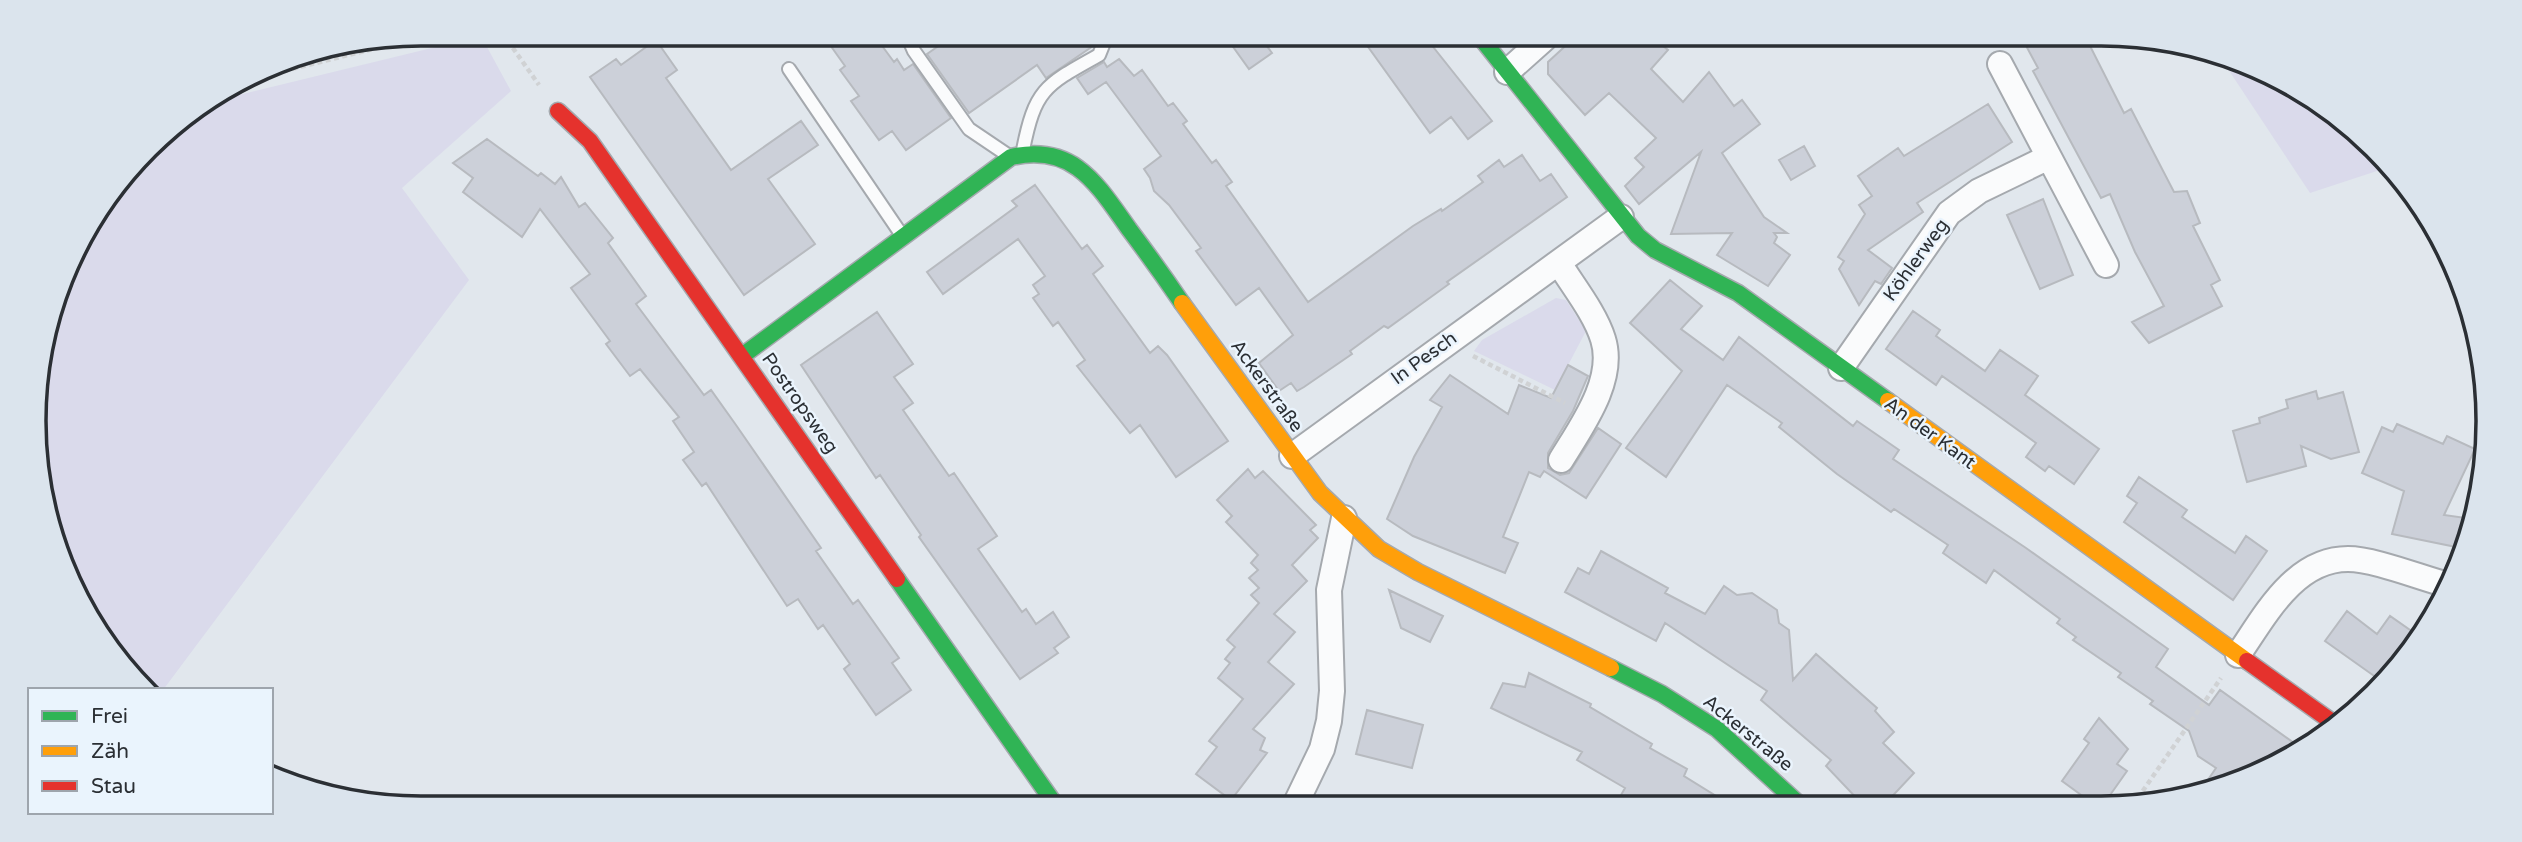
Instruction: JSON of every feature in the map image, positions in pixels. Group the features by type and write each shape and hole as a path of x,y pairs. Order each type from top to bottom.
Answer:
{"street":[{"name":"An der Kant","path":"1487,46 1621,216 1655,250 1738,293 2329,720"},
{"path":"1507,72 1536,46"},
{"path":"2000,64 2106,265"},
{"name":"Postropsweg","path":"558,111 590,141 1049,796"},
{"name":"Ackerstraße","path":"1016,155 1040,152 1061,157 1079,166 1096,183 1292,456 1344,518 1379,549 1418,572 1662,694 1717,729 1790,796"},
{"path":"742,356 1016,155"},
{"name":"Köhlerweg","path":"1841,368 1949,213 1979,191 2049,156"},
{"name":"In Pesch","path":"1292,456 1444,342 1559,263 1621,216"},
{"path":"1559,263 1602,337 1606,355 1603,374 1587,415 1561,460"},
{"path":"1299,796 1322,748 1329,721 1332,691 1329,590 1344,518"},
{"path":"2238,654 2276,601 2300,576 2317,564 2348,559 2440,583"}],"lane":[{"path":"912,46 970,129 1016,155 1030,113 1041,92 1099,55 1103,46"},
{"path":"789,69 903,237"}],"path":[{"path":"512,46 558,111"},
{"path":"286,70 375,49"},
{"path":"1473,355 1587,415"},
{"path":"2141,794 2238,654"}],"shaded area":[{"path":"440,46 486,46 511,91 402,188 469,280 164,688 156,688 109,630 84,587 65,542 53,494 46,446 49,372 65,300 84,255 109,212 155,155 192,123 232,97"},
{"path":"2226,67 2267,84 2310,109 2349,139 2380,170 2310,193"},
{"path":"1556,298 1566,300 1586,331 1555,390 1474,351 1482,340"}],"building":[{"path":"648,46 660,46 677,70 666,78 731,170 801,121 818,145 768,179 815,244 744,295 590,77 616,59 621,65"},
{"path":"831,46 882,46 894,62 897,59 904,70 913,64 951,118 906,150 892,131 879,140 851,101 859,96 840,70 845,66"},
{"path":"939,46 1093,46 1046,78 1037,65 969,113 927,54"},
{"path":"1232,46 1267,46 1272,53 1249,69"},
{"path":"1367,46 1432,46 1492,121 1468,139 1451,117 1430,133"},
{"path":"1565,46 1663,46 1668,50 1651,69 1683,102 1709,72 1734,106 1742,100 1760,124 1722,153 1764,217 1787,233 1774,233 1777,237 1774,243 1790,255 1768,286 1717,255 1732,233 1671,234 1701,152 1639,204 1625,186 1644,167 1635,158 1656,138 1609,93 1585,115 1548,74 1548,62"},
{"path":"2026,46 2090,46 2124,113 2131,109 2174,192 2187,191 2200,223 2193,226 2220,280 2211,285 2222,306 2149,343 2132,322 2164,306 2135,252 2110,194 2101,198 2033,71 2038,68"},
{"path":"1119,59 1134,76 1142,70 1168,106 1173,103 1187,121 1183,124 1212,163 1216,160 1232,182 1226,186 1308,302 1413,226 1441,209 1442,211 1483,182 1478,176 1499,160 1504,167 1522,155 1540,181 1551,174 1567,197 1447,282 1449,284 1388,328 1384,326 1350,351 1352,354 1304,387 1297,391 1291,383 1279,391 1259,363 1293,335 1259,288 1236,305 1196,251 1201,248 1169,205 1154,191 1144,169 1161,156 1106,82 1088,94 1077,78 1104,62 1107,67"},
{"path":"1988,104 2012,142 1917,203 1923,212 1868,250 1892,268 1881,284 1875,281 1859,305 1839,269 1844,261 1838,257 1865,214 1859,205 1872,196 1858,176 1898,148 1904,156"},
{"path":"487,139 538,176 541,173 555,184 561,177 579,207 585,203 613,238 608,243 646,296 636,304 704,395 711,390 736,425 821,548 816,551 853,604 858,600 899,658 892,663 911,690 876,715 844,669 850,664 823,625 818,629 798,599 787,606 706,483 702,486 683,460 694,452 673,421 679,417 640,369 630,376 606,344 610,341 571,288 590,274 540,209 522,237 463,192 473,178 453,163"},
{"path":"1804,146 1815,166 1791,180 1779,160"},
{"path":"1035,185 1082,249 1087,245 1103,266 1093,274 1150,353 1158,346 1167,355 1228,441 1176,477 1140,425 1130,433 1077,366 1085,360 1058,322 1053,326 1033,298 1039,294 1033,285 1045,276 1018,239 943,294 927,272 1017,206 1012,201"},
{"path":"2043,199 2073,275 2040,289 2007,215"},
{"path":"1670,280 1702,306 1681,329 1723,360 1739,337 1853,426 1857,421 1899,450 1893,459 2026,548 2168,649 2156,667 2209,705 2220,690 2294,743 2245,768 2207,781 2216,768 2198,756 2189,731 2150,704 2153,701 2118,677 2121,673 2073,640 2076,637 2057,623 2060,619 1994,570 1986,583 1943,553 1948,545 1894,509 1891,512 1837,474 1779,427 1782,423 1727,385 1666,477 1626,448 1682,371 1630,323"},
{"path":"1913,311 1940,330 1936,336 1985,371 2000,350 2038,376 2025,395 2099,449 2074,484 2049,466 2045,471 2026,457 2036,443 1986,407 1942,376 1936,385 1886,349"},
{"path":"877,312 913,364 894,377 913,403 903,410 949,476 954,473 997,536 978,549 1022,612 1026,609 1036,624 1053,612 1069,637 1054,648 1058,653 1020,679 919,537 921,535 880,475 876,478 801,365"},
{"path":"1568,365 1588,376 1573,411 1548,453 1548,468 1560,475 1569,473 1598,428 1621,444 1586,498 1544,471 1540,477 1529,472 1503,537 1518,543 1505,573 1413,536 1387,519 1414,457 1442,407 1430,400 1450,375 1508,414 1519,385 1551,398"},
{"path":"2316,391 2318,399 2343,392 2359,452 2331,459 2301,446 2306,466 2247,482 2233,431 2260,423 2259,418 2288,408 2286,400"},
{"path":"2397,424 2443,444 2447,436 2475,449 2444,515 2464,518 2455,547 2392,534 2404,491 2362,473 2382,427 2393,432"},
{"path":"1248,469 1255,478 1263,471 1316,525 1310,530 1318,538 1292,565 1307,581 1274,614 1295,632 1268,662 1294,684 1253,729 1265,738 1260,750 1267,753 1234,796 1226,796 1196,774 1217,747 1209,741 1243,699 1218,678 1230,663 1225,659 1235,647 1227,640 1259,603 1251,595 1259,588 1249,578 1258,570 1251,563 1258,555 1226,522 1232,516 1217,500"},
{"path":"2139,477 2187,510 2182,517 2235,553 2246,536 2267,551 2233,600 2124,522 2137,503 2127,496"},
{"path":"1601,551 1668,588 1665,593 1705,614 1724,586 1737,595 1752,593 1777,610 1779,623 1789,630 1793,680 1816,654 1877,708 1875,711 1894,732 1883,743 1914,773 1892,796 1854,796 1826,766 1831,760 1761,700 1767,691 1665,623 1656,641 1565,592 1578,568 1589,574"},
{"path":"1389,590 1443,616 1430,642 1401,628"},
{"path":"2347,611 2377,634 2390,616 2412,631 2376,677 2325,641"},
{"path":"1529,673 1591,704 1590,707 1652,744 1650,748 1687,769 1684,776 1716,796 1621,795 1625,788 1577,760 1582,752 1491,708 1503,683 1525,687"},
{"path":"1367,710 1423,725 1412,768 1356,754"},
{"path":"2099,718 2128,749 2117,764 2127,771 2109,796 2083,796 2062,781 2089,743 2084,739"}],"traffic: fast":[{"path":"1487,46 1638,236 1655,250 1738,293 1888,401"},
{"path":"742,356 1011,157 1033,154 1052,156 1082,171 1106,197 1182,303"},
{"path":"897,579 1049,796"},
{"path":"1611,668 1662,694 1717,729 1790,796"}],"traffic: slow":[{"path":"1182,303 1320,493 1379,549 1418,572 1611,668"},
{"path":"1888,401 2247,661"}],"traffic: jam":[{"path":"558,111 590,141 897,579"},
{"path":"2247,661 2329,720"}]}
